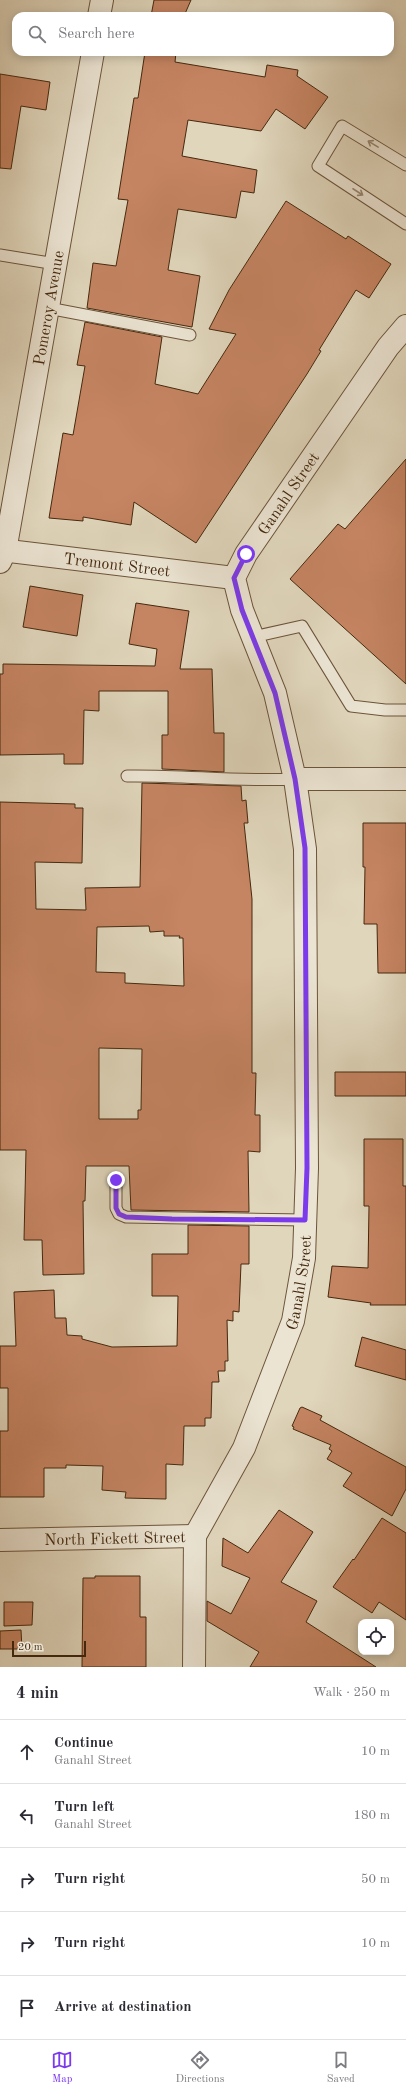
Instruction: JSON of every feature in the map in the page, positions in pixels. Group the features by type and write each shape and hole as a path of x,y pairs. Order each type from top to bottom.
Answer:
{"street":[{"path":"100,12 102,0"},
{"name":"Pomeroy Avenue","path":"2,554 56,264 92,56"},
{"name":"Ganahl Street","path":"194,1536 244,1448 293,1321 304,1258 307,1168 305,848 295,779 275,693 242,610 234,578 246,554 388,347 406,326"},
{"name":"Tremont Street","path":"2,554 234,578"},
{"path":"295,779 406,779"},
{"name":"North Fickett Street","path":"0,1540 194,1536 194,1667"}],"lane":[{"path":"406,165 342,126 318,166 406,224"},
{"path":"0,255 56,264"},
{"path":"48,308 190,335"},
{"path":"253,637 302,626 351,706 385,710 406,710"},
{"path":"127,776 169,775 197,779 260,781 295,779"},
{"path":"116,1180 116,1208 119,1214 126,1217 172,1219 305,1220"}],"building":[{"path":"154,0 191,0 186,12 152,12"},
{"path":"144,56 176,56 175,62 265,77 267,65 298,70 297,76 328,97 305,129 276,109 261,131 188,120 182,156 257,170 254,193 241,191 236,218 178,209 168,270 200,276 192,327 87,308 93,263 116,266 128,200 118,199 134,98 138,98"},
{"path":"0,74 50,82 46,110 21,106 11,169 0,168"},
{"path":"286,201 346,239 348,236 391,264 369,298 356,290 319,350 321,351 307,374 196,543 134,502 131,525 83,517 83,521 49,518 63,433 73,435 85,366 77,365 85,322 162,337 155,384 198,394 236,334 209,329 229,290"},
{"path":"406,459 406,684 290,579 338,524 345,529"},
{"path":"30,586 83,595 77,636 23,627"},
{"path":"136,603 189,611 180,669 212,669 214,733 224,733 224,772 162,769 162,735 168,735 168,691 99,691 99,711 84,710 83,764 64,764 64,754 0,755 0,674 3,674 3,664 155,666 157,649 129,644"},
{"path":"142,783 241,786 242,801 246,800 248,823 244,823 252,899 252,1073 256,1073 255,1115 260,1115 260,1152 248,1151 249,1212 131,1210 129,1166 86,1166 85,1201 83,1201 84,1274 43,1275 42,1240 24,1240 26,1150 0,1150 0,802 75,804 75,808 83,808 82,863 35,862 36,909 86,910 85,888 140,887","holes":["149,926 150,932 164,931 164,936 180,936 179,938 183,938 184,986 125,983 125,973 96,972 97,927","99,1048 142,1049 141,1110 138,1110 138,1119 99,1119"]},
{"path":"363,823 406,823 406,973 378,973 377,924 364,924 365,867 363,867"},
{"path":"335,1072 406,1072 406,1096 335,1096"},
{"path":"364,1139 403,1139 403,1186 406,1186 406,1305 370,1305 371,1303 328,1297 332,1266 368,1268 369,1206 364,1206"},
{"path":"188,1225 249,1226 249,1264 241,1264 239,1312 233,1311 233,1321 227,1320 228,1361 225,1361 225,1371 218,1371 219,1382 212,1382 211,1418 205,1418 205,1426 184,1426 183,1465 166,1464 166,1499 125,1498 126,1492 102,1490 103,1466 66,1465 66,1468 44,1468 44,1497 0,1497 0,1431 8,1431 8,1388 0,1388 0,1346 16,1346 14,1292 54,1290 55,1318 66,1318 67,1335 82,1336 82,1339 112,1347 177,1346 178,1296 152,1296 152,1254 188,1254"},
{"path":"362,1337 406,1350 406,1380 355,1366"},
{"path":"302,1407 322,1416 320,1420 406,1467 406,1489 392,1516 343,1486 352,1473 327,1459 332,1451 329,1449 331,1445 293,1429 294,1427 292,1426 300,1408"},
{"path":"279,1510 313,1532 281,1582 317,1601 306,1622 376,1667 250,1667 259,1652 207,1621 207,1601 231,1614 250,1578 222,1566 223,1538 248,1553"},
{"path":"382,1518 406,1533 406,1620 379,1602 372,1613 333,1587 353,1559 354,1560"},
{"path":"95,1576 140,1576 140,1617 146,1617 146,1667 82,1667 83,1578 95,1578"},
{"path":"4,1602 33,1602 32,1625 4,1626"},
{"path":"21,1630 22,1649 0,1649 0,1631"}],"route":[{"path":"116,1180 116,1208 119,1214 126,1217 172,1219 305,1220 307,1168 305,848 295,779 275,693 242,610 234,578 246,554"}]}
